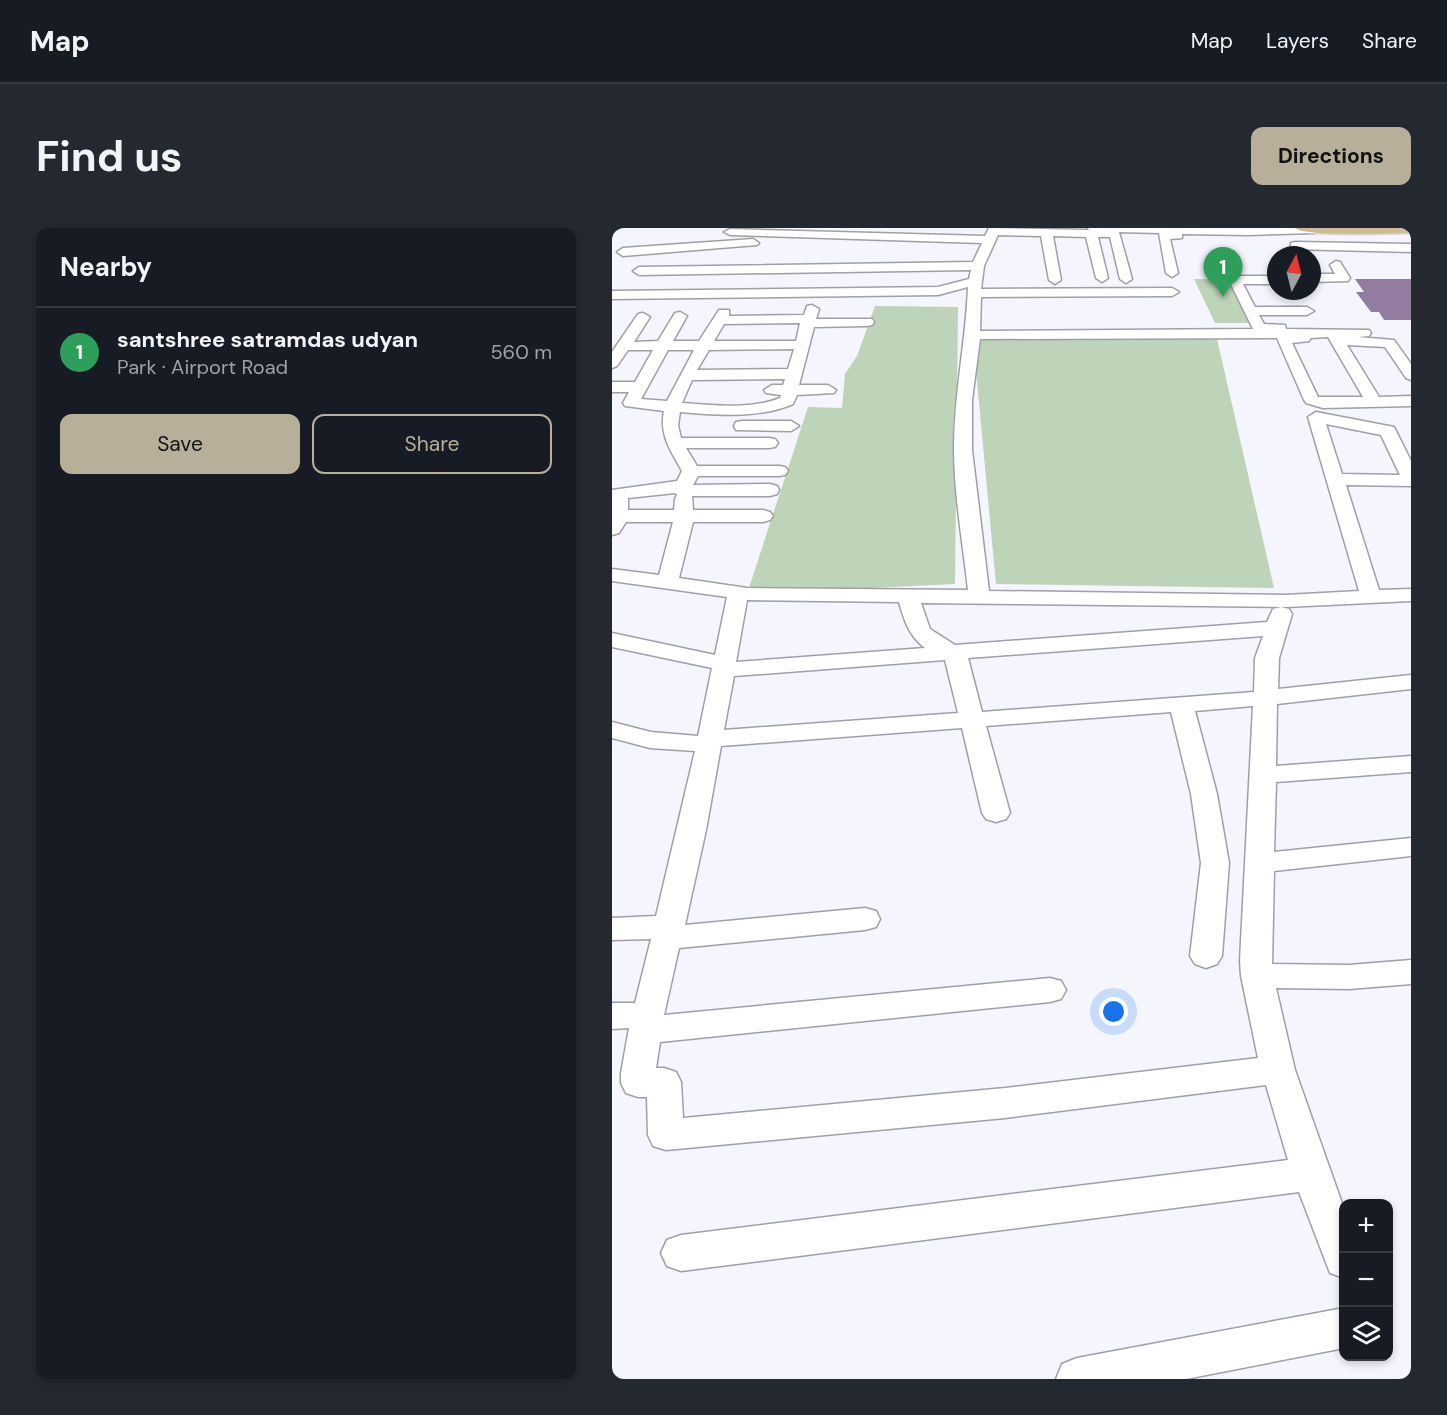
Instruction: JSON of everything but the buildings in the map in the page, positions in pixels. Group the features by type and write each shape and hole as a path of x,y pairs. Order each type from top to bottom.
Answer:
{"main road":[{"path":"1301,229 1411,229"}],"street":[{"path":"730,232 833,236 1301,229 1298,246"},
{"path":"1093,231 1115,234 1162,231 1178,236"},
{"path":"1093,231 1102,278"},
{"path":"1162,231 1178,309"},
{"path":"1046,232 1055,280"},
{"path":"979,597 963,450 964,400 978,274 992,233"},
{"path":"1115,234 1126,279"},
{"path":"612,262 623,247 818,241 833,236"},
{"path":"1321,250 1411,248"},
{"path":"651,257 717,257 978,274"},
{"path":"710,270 717,257"},
{"path":"1321,278 1344,278 1336,265"},
{"path":"639,271 919,267 978,274 1011,298 1063,293 1116,292 1171,283"},
{"path":"915,291 919,267"},
{"path":"612,295 946,290 978,274"},
{"path":"1267,280 1235,280 1259,328 1389,343 1411,375"},
{"path":"1116,292 1122,310"},
{"path":"1242,293 1267,292"},
{"path":"1063,293 1067,311"},
{"path":"1297,300 1329,335 1374,402"},
{"path":"1251,311 1307,311"},
{"path":"612,363 643,316"},
{"path":"631,403 680,316"},
{"path":"624,346 703,348 865,329"},
{"path":"1364,333 1284,338 1310,398 1323,403 1411,401"},
{"path":"973,335 1329,335"},
{"path":"703,348 803,337"},
{"path":"703,348 803,337"},
{"path":"612,404 631,403 673,407 776,407 787,401 803,337"},
{"path":"703,348 789,390 828,390"},
{"path":"667,584 682,540 685,516 686,482 672,435 673,407 703,348"},
{"path":"612,387 638,387"},
{"path":"1334,479 1411,480 1389,431 1316,417 1334,479 1371,597"},
{"path":"672,435 703,426"},
{"path":"672,435 760,443 788,434 725,426"},
{"path":"751,471 760,443"},
{"path":"763,516 685,516 614,520 615,490 686,482 751,471 779,471"},
{"path":"686,482 770,490"},
{"path":"612,575 738,594 1286,601 1411,595"},
{"path":"738,594 725,667 638,1073 638,1083 664,1082 666,1135 1005,1103 1278,1070"},
{"path":"908,596 916,628 924,637 955,654 996,813"},
{"path":"1286,601 1268,658 1257,976 1278,1070 1311,1174 1341,1253"},
{"path":"612,640 725,667 955,654 1253,629 1277,630"},
{"path":"612,730 650,740 709,742 1266,698 1411,682"},
{"path":"1181,704 1204,794 1215,863 1206,956"},
{"path":"1263,775 1411,764"},
{"path":"1260,863 1411,847"},
{"path":"612,929 668,933 865,919"},
{"path":"1257,976 1349,977 1411,972"},
{"path":"612,1016 647,1023 1050,990"},
{"path":"681,1253 1311,1174"},
{"path":"1077,1379 1339,1329"}],"green space":[{"path":"1194,279 1231,280 1260,323 1215,323"},
{"path":"875,306 958,307 955,584 747,594 808,407 842,408 845,374 857,356"},
{"path":"973,339 1217,339 1274,588 996,584"}],"place":[{"name":"santshree satramdas udyan","path":"1223,297"}]}
